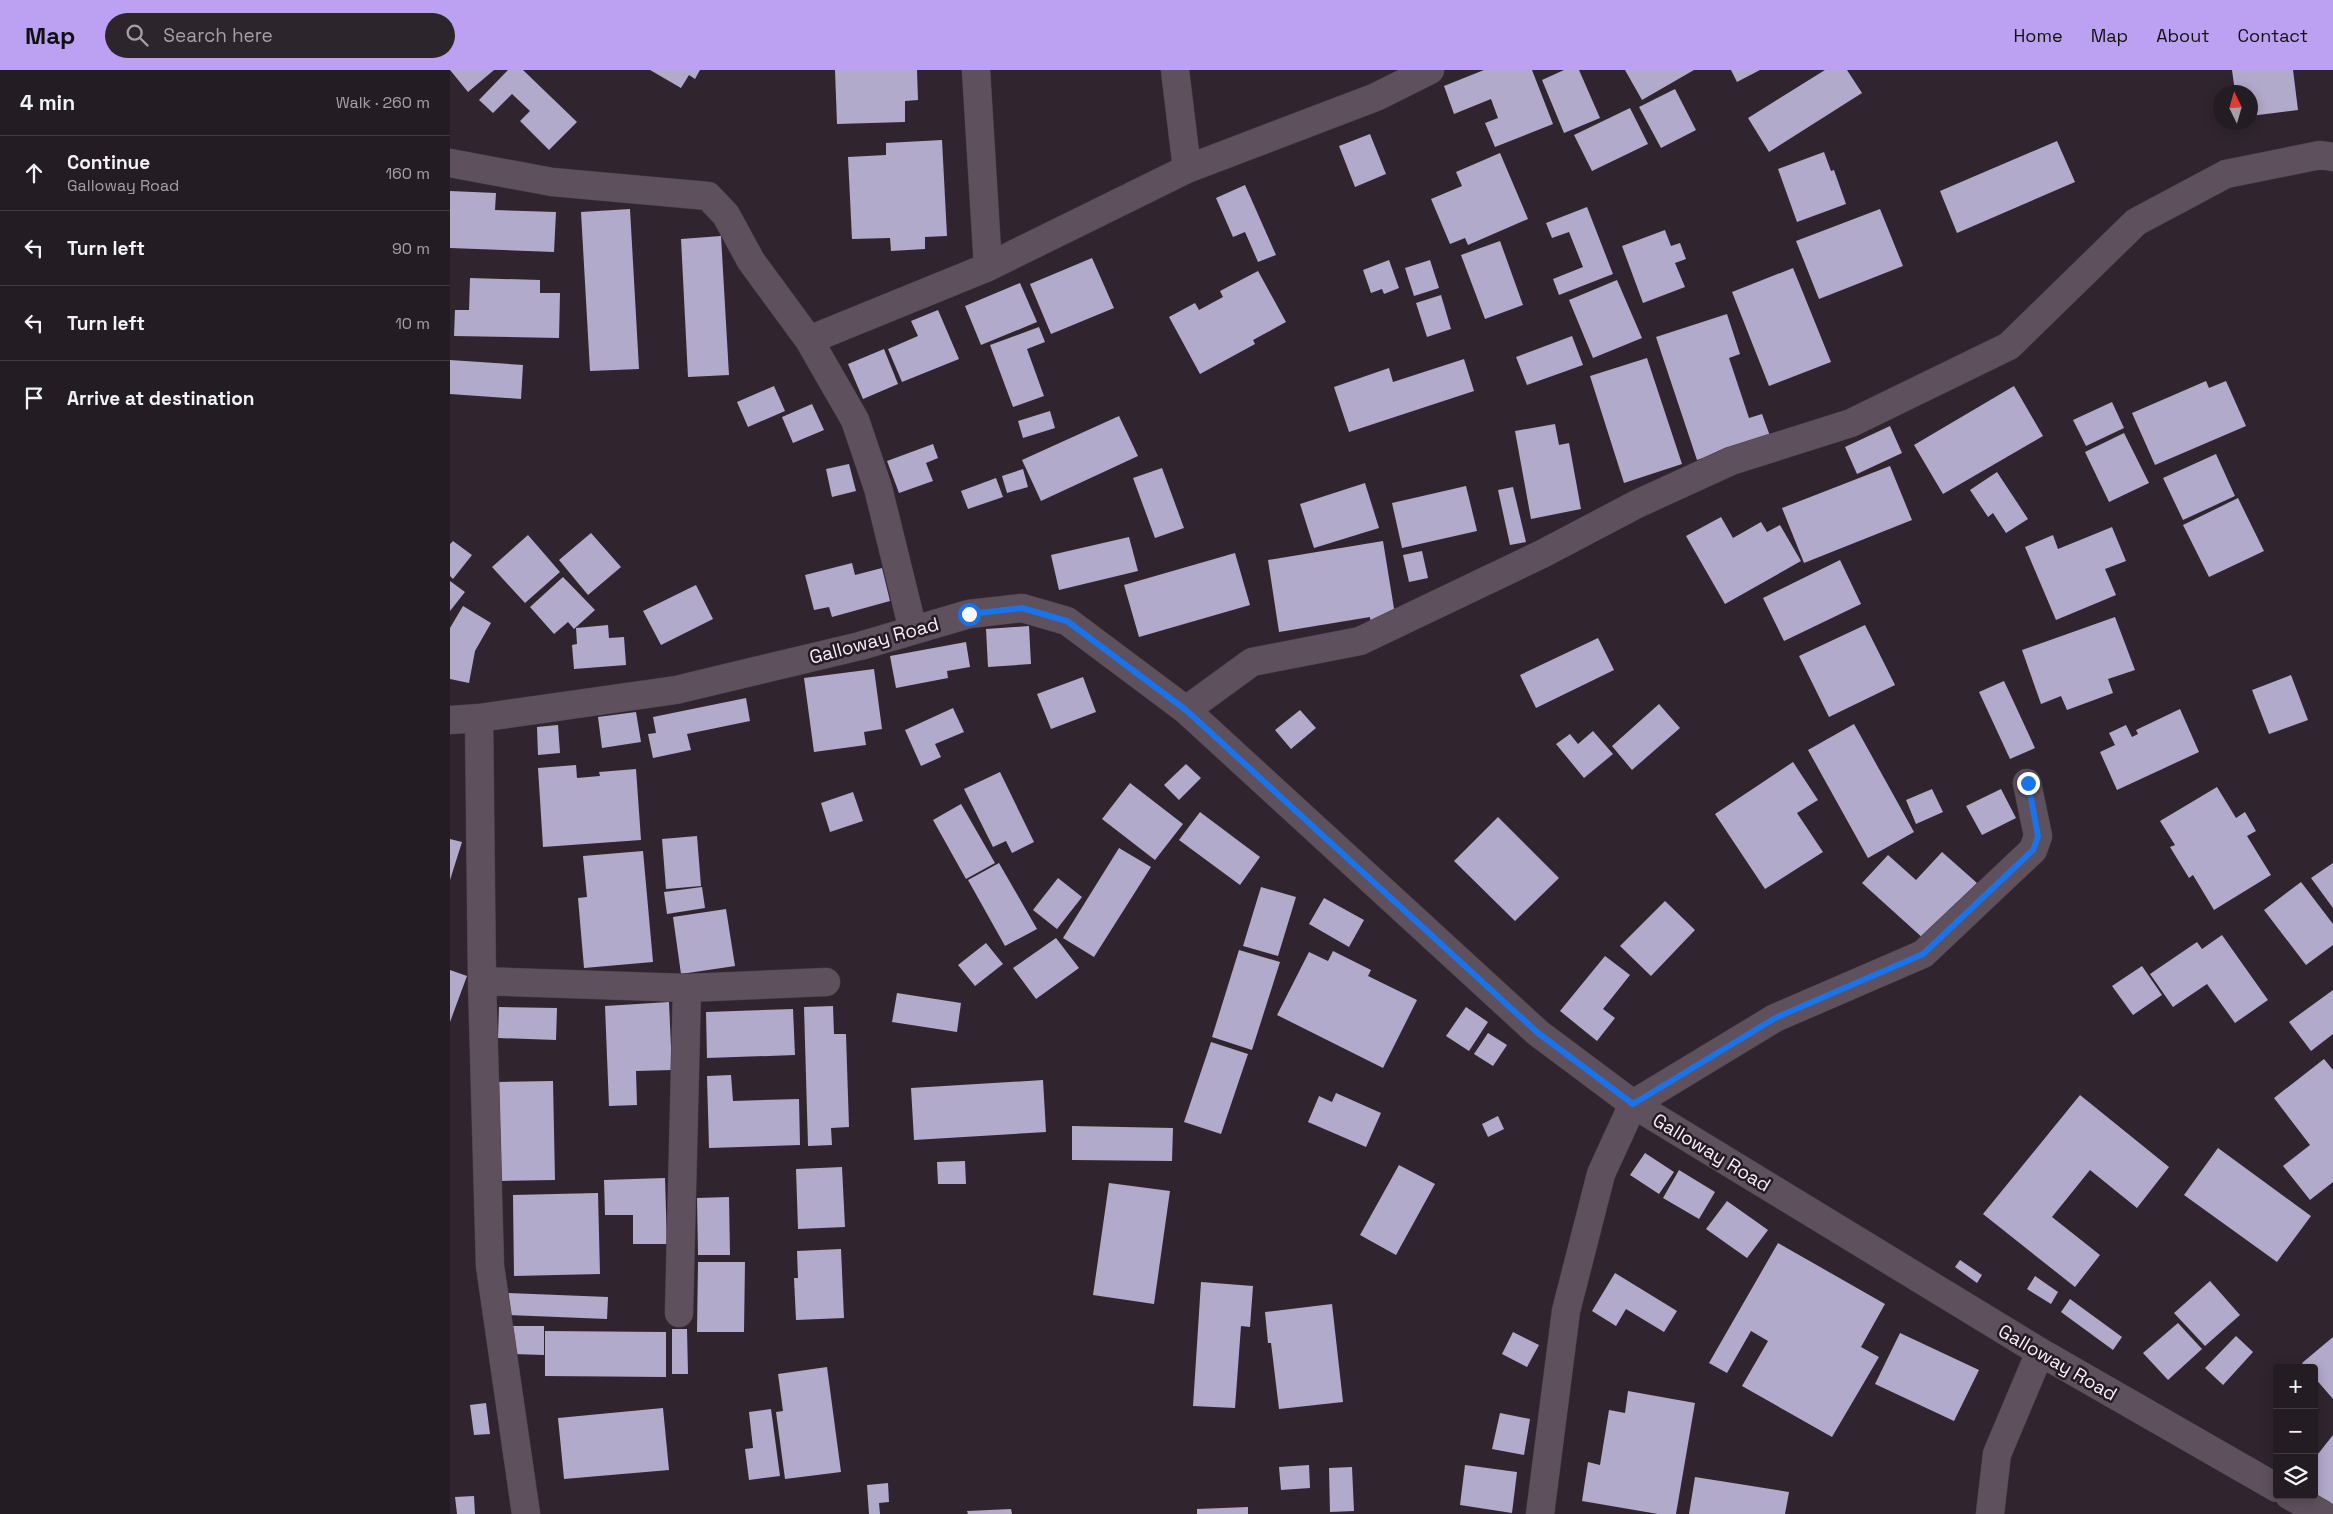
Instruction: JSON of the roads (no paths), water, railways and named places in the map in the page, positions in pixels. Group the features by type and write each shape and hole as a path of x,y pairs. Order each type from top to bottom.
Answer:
{"street":[{"path":"976,70 988,267"},
{"path":"1175,70 1187,169"},
{"path":"809,340 988,267 1187,169 1376,97 1430,70"},
{"path":"1186,710 1252,662 1360,641 1542,554 1637,504 1731,461 1851,423 2009,346 2136,222 2226,174 2320,155 2333,157"},
{"path":"450,163 552,182 708,196 726,215 751,261 809,340 855,420 878,488 913,630"},
{"name":"Galloway Road","path":"450,720 479,718 676,690 860,646 969,614 1022,608 1067,621 1186,710 1538,1033 1633,1104 2040,1352 2273,1486"},
{"path":"479,718 482,981 490,1266 526,1514"},
{"path":"1540,1514 1566,1311 1601,1174 1633,1104 1775,1018 1923,954 2033,850 2038,836 2028,783"},
{"path":"482,981 686,988 826,982"},
{"path":"679,1313 686,988"},
{"path":"1990,1514 1997,1454 2040,1352"},
{"path":"2296,1499 2322,1514"}]}
